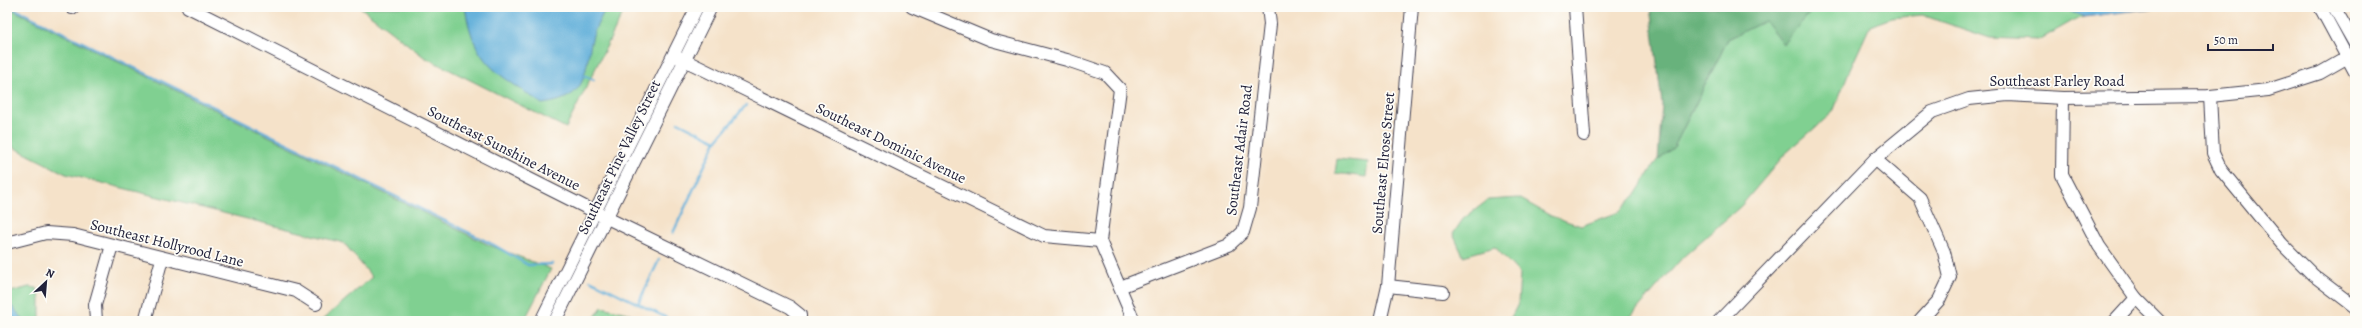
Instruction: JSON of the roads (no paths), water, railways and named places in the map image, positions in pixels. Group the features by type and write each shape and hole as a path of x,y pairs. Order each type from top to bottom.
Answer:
{"street":[{"name":"Southeast Sunshine Avenue","path":"188,7 607,218 790,307 800,315 800,321"},
{"name":"Southeast Pine Valley Street","path":"555,321 607,218 679,58 697,7"},
{"name":"Southeast Pine Valley Street","path":"541,321 596,212 679,58 711,7"},
{"path":"912,7 991,40 1067,60 1105,73 1120,89 1100,241 1134,321"},
{"name":"Southeast Adair Road","path":"1120,287 1229,245 1243,232 1250,208 1270,24 1268,7"},
{"name":"Southeast Elrose Street","path":"1380,321 1388,286 1412,7"},
{"path":"1575,7 1584,135"},
{"path":"2320,7 2351,56 2355,72"},
{"path":"2334,7 2355,44"},
{"name":"Southeast Farley Road","path":"1719,321 1875,159 1932,112 1969,99 2008,94 2063,98 2210,96 2268,90 2320,74 2351,56"},
{"name":"Southeast Dominic Avenue","path":"679,58 1044,236 1100,241"},
{"path":"2210,96 2213,153 2221,170 2282,244 2314,275 2355,307"},
{"path":"2063,98 2062,175 2099,246 2136,298 2159,321"},
{"path":"1875,159 1920,198 1944,252 1950,277 1939,300 1920,321"},
{"name":"Southeast Hollyrood Lane","path":"7,243 46,232 73,235 162,259 296,291 316,304"},
{"path":"96,321 95,305 112,245"},
{"path":"145,321 162,259"},
{"path":"1388,286 1443,292"},
{"path":"2115,321 2136,298"}],"water":[{"path":"465,7 606,7 593,35 585,72 577,89 569,96 558,101 542,104 500,75 482,56 469,27"},
{"path":"2051,7 2163,7 2085,17 2069,11"},
{"path":"7,306 12,306 24,321 7,321"}],"waterway":[{"path":"11,7 494,245 528,265 552,264"},
{"path":"585,76 594,80"},
{"path":"673,233 716,141 746,105"},
{"path":"678,122 716,141"},
{"path":"638,304 659,260"},
{"path":"590,280 673,321"}]}
